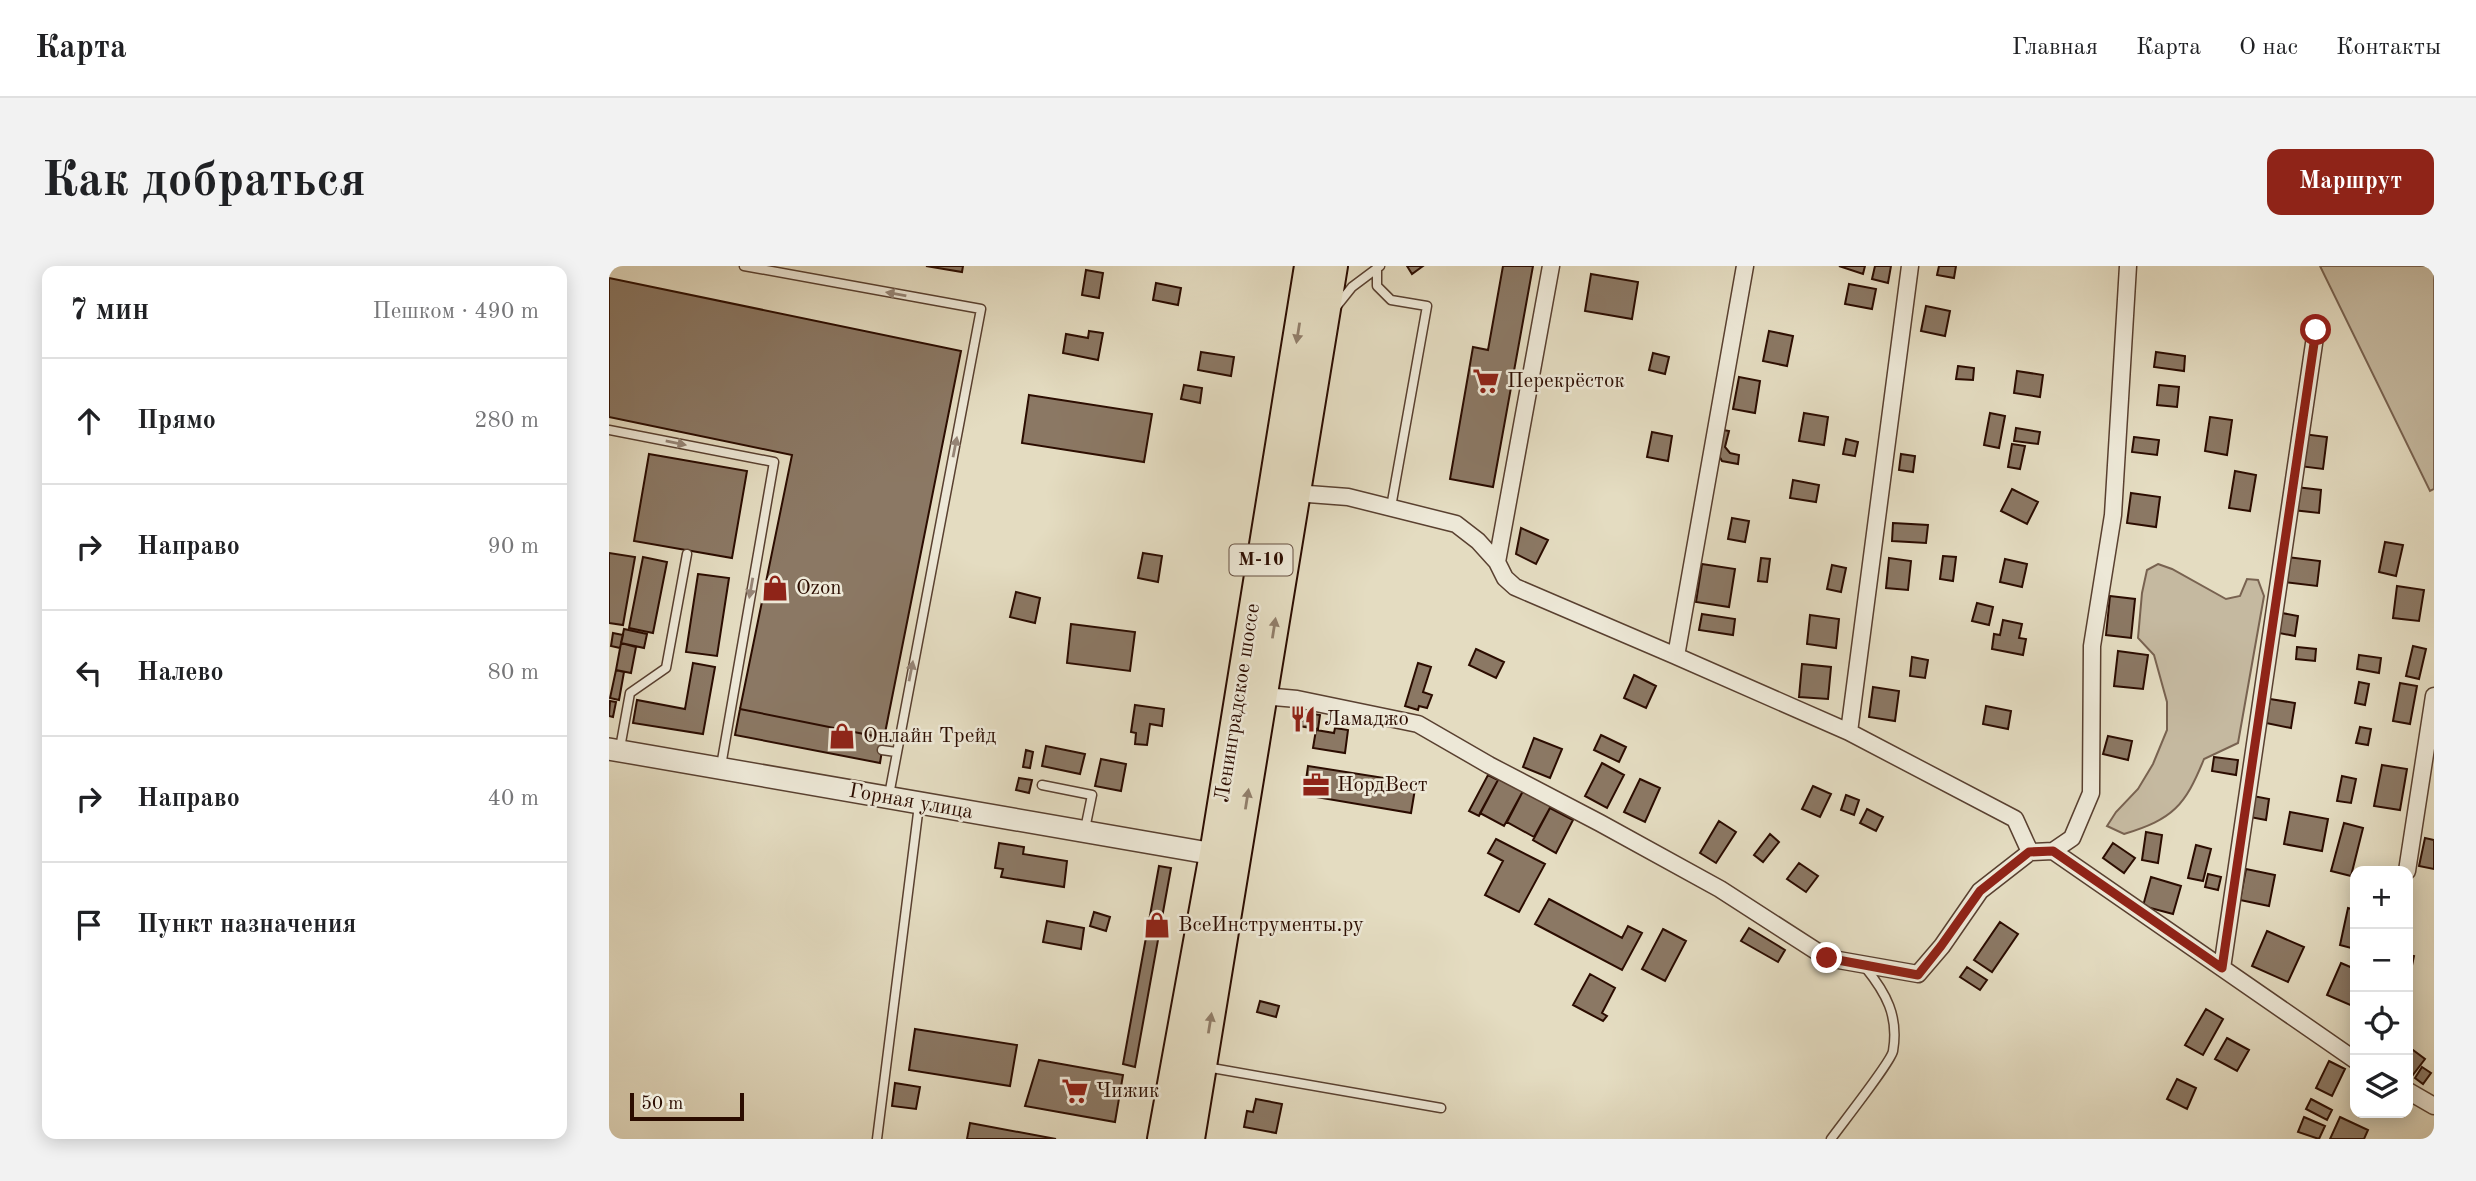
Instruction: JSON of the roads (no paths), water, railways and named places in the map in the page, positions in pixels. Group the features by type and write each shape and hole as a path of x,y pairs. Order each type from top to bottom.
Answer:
{"highway":[{"name":"Ленинградское шоссе","path":"1162,1139 1214,853 1308,266"},
{"name":"Ленинградское шоссе","path":"1190,1139 1333,266"}],"street":[{"path":"1497,562 1551,266"},
{"path":"1676,656 1745,266"},
{"path":"1849,732 1910,266"},
{"path":"1263,696 1297,699 1418,724 1720,889 1827,958 1918,975 1980,891 2029,852 2053,851 2072,838 2091,793 2092,646 2113,515 2128,266"},
{"path":"2222,968 2316,330"},
{"path":"1294,493 1348,497 1457,524 1478,541 1497,562 1505,578 1515,587 1849,732 2015,819 2029,852"},
{"path":"2408,866 2434,695"},
{"name":"Горная улица","path":"614,750 1214,853"},
{"path":"2053,851 2350,1057"},
{"path":"2413,1094 2434,1106"}],"lane":[{"path":"744,266 981,309 898,738 889,798"},
{"path":"1320,342 1336,307 1352,287 1378,267"},
{"path":"1378,267 1377,286 1391,300 1427,306 1391,507"},
{"path":"609,430 774,462 731,704 733,722 720,768"},
{"path":"614,750 630,693 666,668 687,554"},
{"path":"882,750 896,752"},
{"path":"1042,785 1091,795 1084,832"},
{"path":"877,1139 919,804"},
{"path":"1831,1139 1893,1054 1893,1018 1884,991 1863,965"},
{"path":"1203,1066 1441,1108"}],"place":[{"name":"Перекрёсток","path":"1486,381"},
{"name":"Ozon","path":"775,588"},
{"name":"Ламаджо","path":"1303,719"},
{"name":"Онлайн Трейд","path":"842,736"},
{"name":"НордВест","path":"1316,785"},
{"name":"ВсеИнструменты.ру","path":"1157,925"},
{"name":"Чижик","path":"1075,1091"}]}
